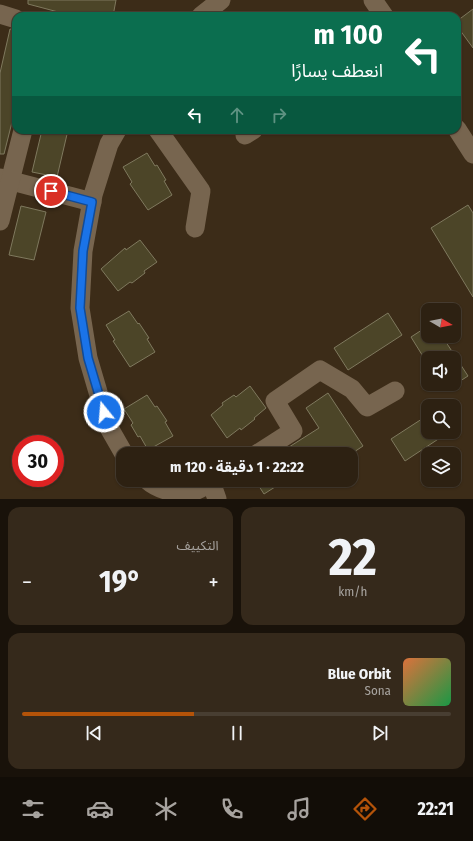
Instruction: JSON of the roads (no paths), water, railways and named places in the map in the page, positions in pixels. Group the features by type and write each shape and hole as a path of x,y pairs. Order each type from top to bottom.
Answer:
{"street":[{"path":"206,12 221,0"},
{"path":"373,0 381,12"},
{"path":"0,14 12,18"},
{"path":"0,221 5,179 22,134"},
{"path":"115,134 109,144 92,202 83,251 80,308 88,358 108,426 120,447"},
{"path":"161,134 201,191 194,228"},
{"path":"460,134 473,154"},
{"path":"5,179 92,202"},
{"path":"268,447 294,431 275,401 320,370 352,389 367,406 395,391"},
{"path":"159,487 173,492 192,492 214,487"}]}
